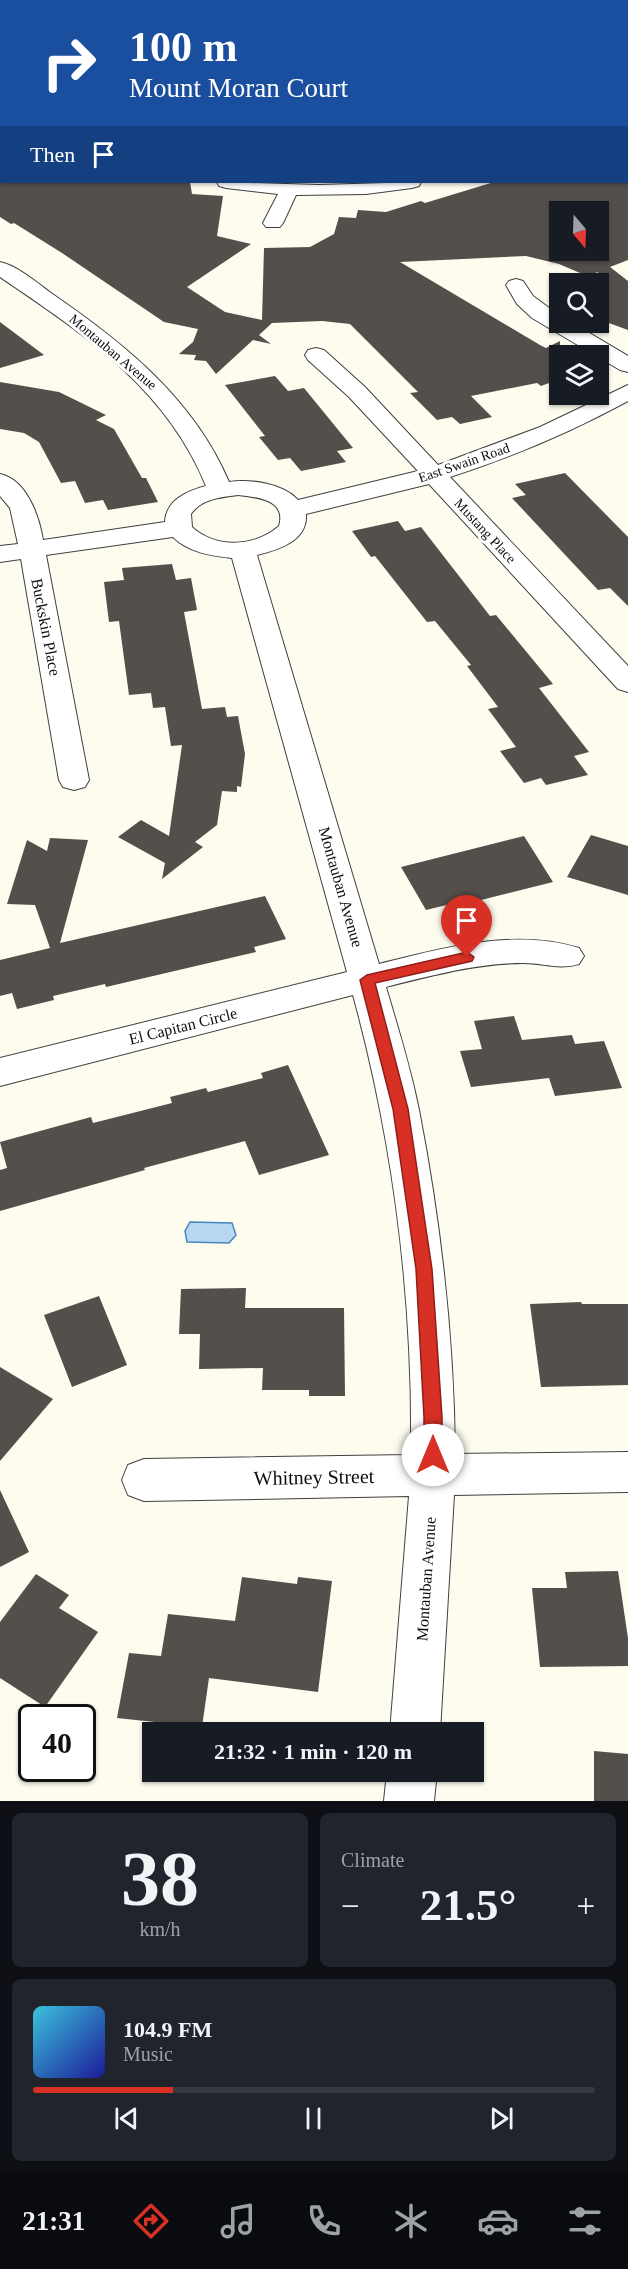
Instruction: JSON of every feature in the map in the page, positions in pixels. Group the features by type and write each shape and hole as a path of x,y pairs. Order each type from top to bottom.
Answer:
{"street":[{"path":"234,183 289,190 373,187 404,183"},
{"path":"273,223 289,190"},
{"name":"Montauban Avenue","path":"0,268 80,323 148,381 179,414 197,442 220,490"},
{"path":"516,285 524,300 540,313 628,365"},
{"name":"Mustang Place","path":"316,355 357,392 628,683"},
{"name":"East Swain Road","path":"292,509 355,497 433,476 562,426 628,392"},
{"name":"Buckskin Place","path":"0,481 22,506 32,549 74,780"},
{"path":"220,490 256,490 285,501 292,509 294,520 290,530 284,535 262,546 242,549 221,549 202,545 188,537 179,528 177,518 181,509 190,500 220,490"},
{"path":"0,554 179,528"},
{"name":"Montauban Avenue","path":"242,549 367,980 400,1109 424,1269 433,1417 433,1474 416,1722"},
{"name":"El Capitan Circle","path":"0,1072 428,964 486,954 525,951 567,956"},
{"name":"Whitney Street","path":"144,1480 628,1472"},
{"path":"409,1801 411,1782"}],"water":[{"path":"190,1222 232,1223 236,1235 229,1243 187,1242 185,1231"}],"building":[{"path":"0,183 190,183 192,194 223,196 217,236 251,244 187,287 225,312 262,320 264,248 310,247 334,234 339,217 356,218 358,210 386,212 491,183 628,183 628,260 610,267 628,281 628,330 609,323 609,273 580,273 559,264 526,256 400,262 540,345 546,348 549,346 549,383 541,386 537,383 471,396 492,417 460,424 452,417 437,420 410,393 418,392 350,324 322,321 272,323 259,335 271,344 253,340 216,374 206,361 194,360 196,355 179,354 193,342 198,329 164,322 14,223 11,224 0,217"},
{"path":"0,322 44,355 0,368"},
{"path":"275,376 288,391 304,388 353,448 337,451 346,462 301,471 290,458 278,460 259,437 265,436 225,385"},
{"path":"0,382 59,392 106,415 96,420 114,429 142,478 146,478 158,502 108,510 103,500 85,503 75,481 61,483 39,442 24,433 0,429"},
{"path":"565,473 628,537 628,606 610,588 598,590 512,498 526,495 515,484"},
{"path":"398,521 405,531 421,527 490,616 496,615 553,684 539,688 589,752 574,756 588,775 546,785 541,778 524,783 500,751 516,747 488,709 498,707 467,666 471,665 435,621 427,622 375,556 371,557 352,531"},
{"path":"172,564 176,580 191,578 197,610 184,612 202,709 225,707 227,717 238,716 245,754 241,787 237,786 237,792 222,791 217,825 195,842 203,847 162,879 165,863 118,837 141,820 169,836 182,745 171,746 165,707 153,708 151,693 129,695 119,621 109,622 104,582 124,580 122,568"},
{"path":"591,835 628,846 628,895 567,877"},
{"path":"524,836 553,882 461,905 459,902 426,910 401,867"},
{"path":"50,838 88,840 60,943 265,896 286,939 254,947 256,952 106,987 105,984 53,996 54,1000 17,1009 12,993 0,996 0,960 50,948 35,905 7,904 27,840 47,851"},
{"path":"514,1016 522,1040 572,1035 575,1044 604,1041 622,1088 555,1096 549,1078 471,1087 460,1051 482,1049 474,1021"},
{"path":"288,1065 329,1155 259,1175 245,1141 0,1211 0,1170 7,1168 0,1142 91,1117 93,1123 172,1103 170,1097 206,1088 208,1092 263,1078 261,1073"},
{"path":"246,1288 245,1308 344,1308 345,1396 309,1396 309,1390 262,1390 263,1368 199,1369 200,1334 179,1334 181,1289"},
{"path":"99,1296 127,1365 72,1387 44,1315"},
{"path":"581,1302 582,1304 628,1304 628,1385 541,1387 530,1304"},
{"path":"0,1367 53,1399 0,1461"},
{"path":"0,1490 29,1552 0,1567"},
{"path":"618,1571 628,1638 628,1666 540,1667 532,1588 567,1588 565,1572"},
{"path":"36,1574 69,1595 59,1608 98,1632 47,1704 40,1704 0,1678 0,1622"},
{"path":"242,1577 297,1584 298,1577 332,1581 318,1692 209,1678 203,1722 155,1722 117,1718 129,1653 161,1656 168,1614 235,1621"},
{"path":"594,1751 628,1754 628,1801 594,1801"}],"route":[{"path":"433,1455 433,1417 424,1269 400,1109 367,980 428,964 467,957"}]}
